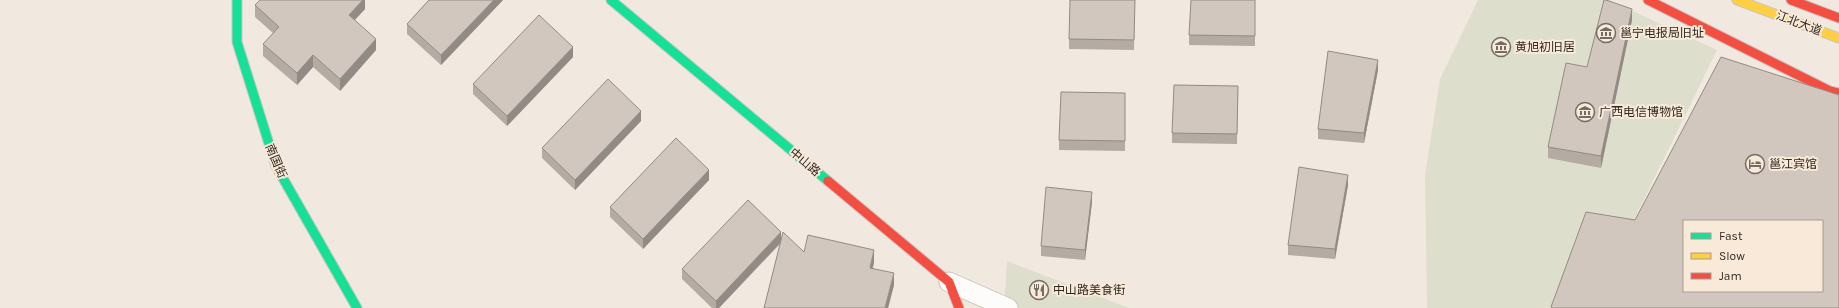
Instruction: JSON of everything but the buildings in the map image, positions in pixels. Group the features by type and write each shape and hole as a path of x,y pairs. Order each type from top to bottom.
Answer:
{"main road":[{"name":"南国街","path":"237,0 237,42 276,166 357,308"},
{"name":"中山路","path":"611,0 949,282"},
{"path":"1648,0 1830,91 1839,93"},
{"name":"江北大道","path":"1737,0 1839,38"},
{"name":"江北大道","path":"1791,0 1839,18"},
{"path":"949,282 952,308"},
{"path":"949,282 959,308"}],"street":[{"name":"中山路","path":"949,282 1008,308"}],"green space":[{"path":"1478,0 1609,0 1717,50 1634,220 1585,214 1554,308 1427,308 1425,175 1440,79"},
{"path":"1007,261 1129,308 1004,308"}],"traffic: fast":[{"path":"237,0 237,42 276,166 357,308"},
{"path":"611,0 828,181"}],"traffic: slow":[{"path":"1737,0 1839,38"}],"traffic: jam":[{"path":"1648,0 1830,91 1839,93"},
{"path":"1791,0 1839,18"},
{"path":"828,181 949,282 959,308"}],"place":[{"name":"邕宁电报局旧址","path":"1606,33"},
{"name":"黄旭初旧居","path":"1501,47"},
{"name":"广西电信博物馆","path":"1585,112"},
{"name":"邕江宾馆","path":"1755,164"},
{"name":"中山路美食街","path":"1039,290"}]}
